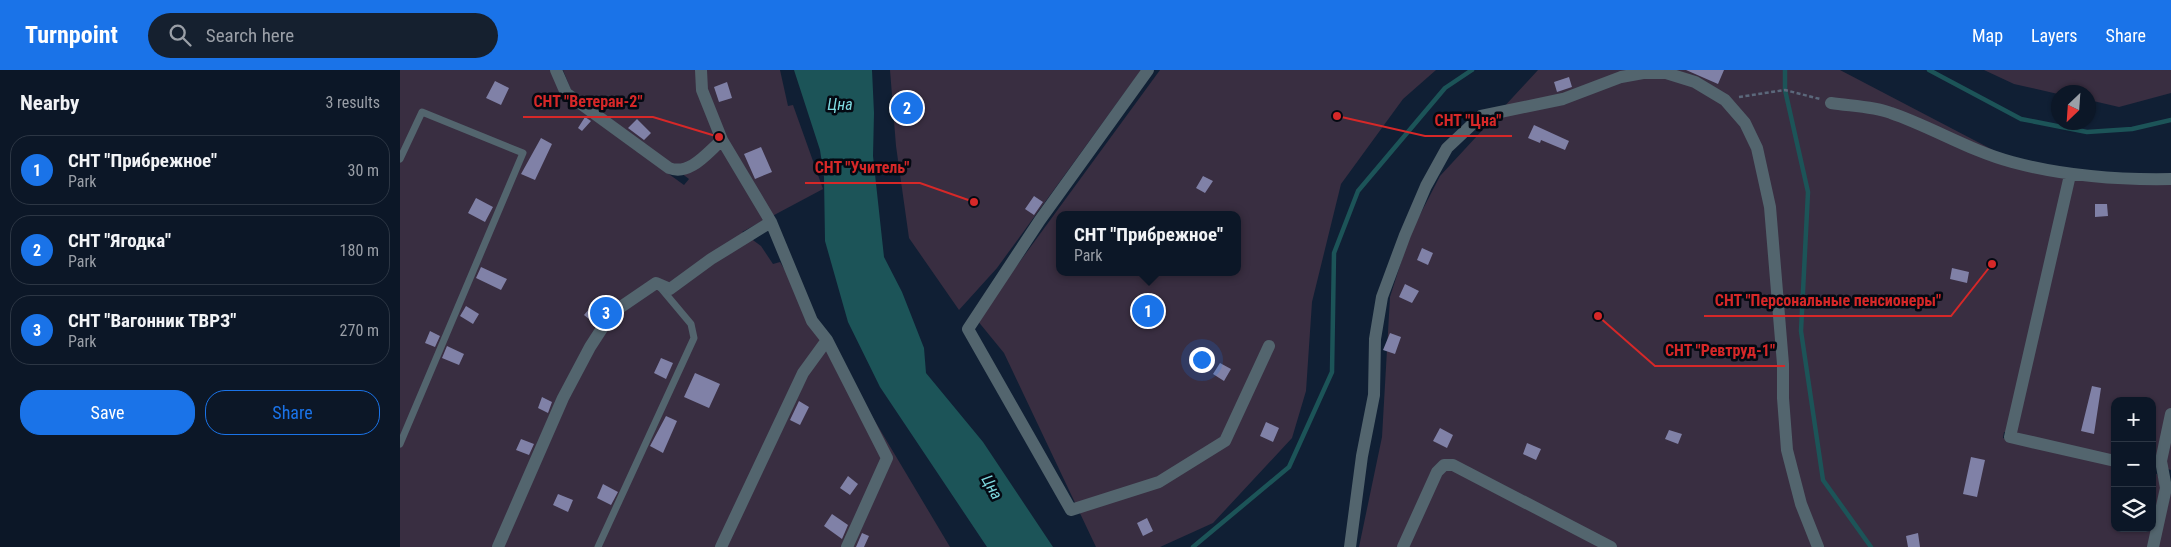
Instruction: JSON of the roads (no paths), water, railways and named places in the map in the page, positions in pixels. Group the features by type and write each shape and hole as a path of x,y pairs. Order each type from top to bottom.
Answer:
{"street":[{"path":"556,70 566,93 669,168 684,170 691,167 722,140"},
{"path":"702,70 702,90 722,140 771,222 812,321 827,340 887,458 847,547"},
{"path":"1148,70 1040,220 968,329 1070,510 1159,482 1225,441 1269,346"},
{"path":"1350,547 1362,456 1374,395 1375,339 1382,297 1426,186 1447,148 1481,116 1563,99 1621,77 1643,73 1666,73 1695,82 1725,100 1745,123 1757,148 1770,207 1783,364 1783,398 1787,450 1801,504 1818,547"},
{"path":"1831,103 1890,112 1938,134 2010,162 2070,174 2139,179 2171,178"},
{"path":"2070,174 2010,437 2111,460"},
{"path":"498,547 563,398 590,347 612,313 656,283 670,288 711,259 771,222"},
{"path":"721,547 803,373 827,340"},
{"path":"2153,547 2166,488 2161,461 2171,414"},
{"path":"1403,547 1437,472 1444,465 1453,465 1611,547"}],"lane":[{"path":"400,159 422,112 523,153 400,444"},
{"path":"598,547 694,338 691,324 656,283"}],"water":[{"name":"Цна","path":"794,70 872,70 873,156 884,257 902,292 924,348 926,373 983,442 1053,547 987,547 880,387 848,322 825,241 824,177 820,150"}],"waterway":[{"path":"1193,547 1289,467 1332,372 1334,253 1358,191 1445,88 1472,70"},
{"path":"1785,70 1785,90 1808,192 1801,331 1823,480 1871,547"},
{"path":"1929,70 2021,119 2087,132 2132,129 2171,120"}],"place":[{"name":"СНТ \"Ягодка\"","path":"907,108"},
{"name":"СНТ \"Цна\"","path":"1337,116"},
{"name":"СНТ \"Ветеран-2\"","path":"719,137"},
{"name":"СНТ \"Учитель\"","path":"974,202"},
{"name":"СНТ \"Персональные пенсионеры\"","path":"1992,264"},
{"name":"СНТ \"Прибрежное\"","path":"1148,311"},
{"name":"СНТ \"Вагонник ТВРЗ\"","path":"606,313"},
{"name":"СНТ \"Ревтруд-1\"","path":"1598,316"}]}
